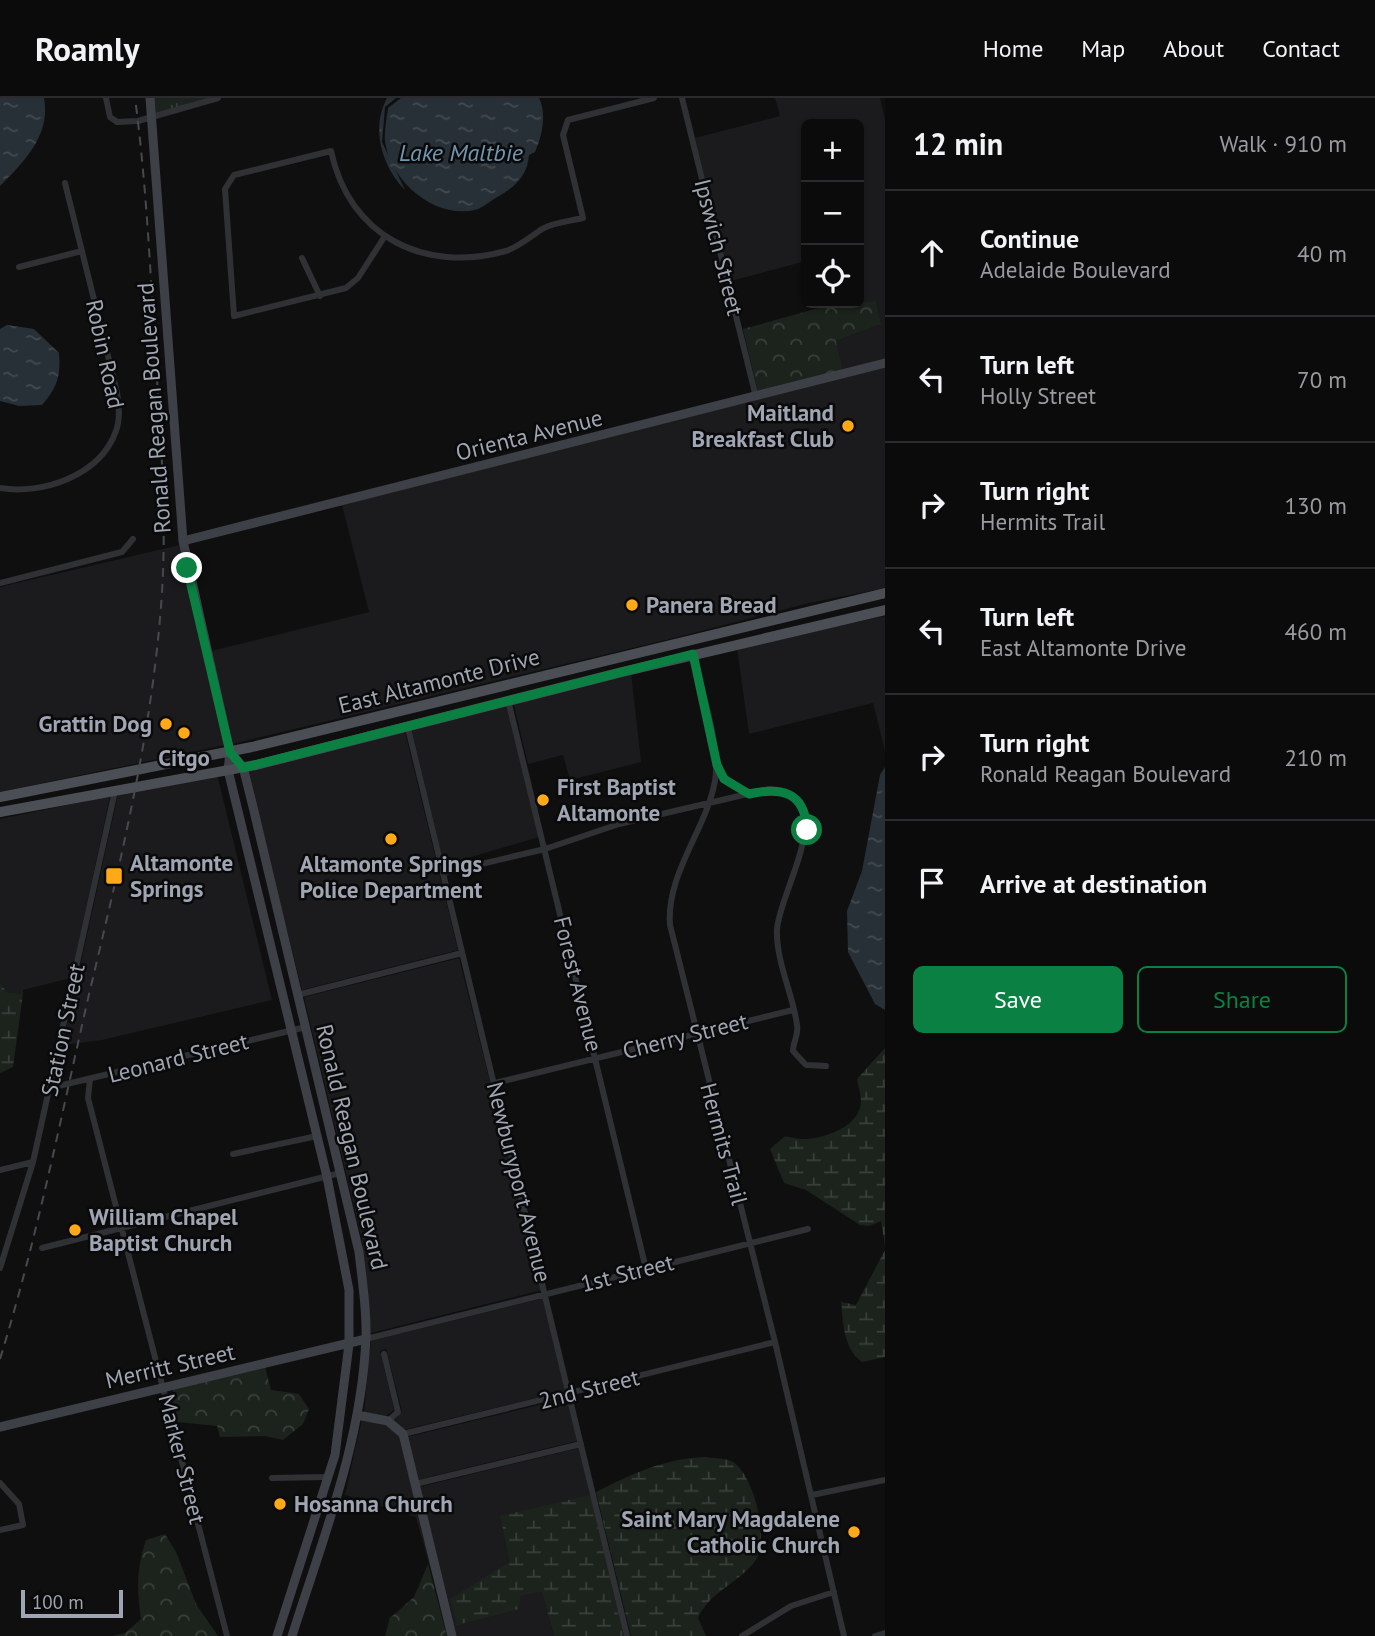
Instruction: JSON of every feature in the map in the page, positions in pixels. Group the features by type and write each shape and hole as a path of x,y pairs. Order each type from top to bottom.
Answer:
{"main road":[{"name":"East Altamonte Drive","path":"0,797 230,752 885,593"},
{"name":"East Altamonte Drive","path":"0,811 243,768 676,658 885,610"},
{"path":"798,628 806,620 807,611"},
{"path":"693,654 707,635"},
{"path":"676,658 692,639"},
{"path":"542,691 552,683 558,672"},
{"path":"408,728 412,715 420,706"},
{"path":"32,806 47,787"},
{"path":"0,811 15,794"}],"street":[{"path":"106,98 110,117 117,122 152,116 218,98"},
{"name":"Ronald Reagan Boulevard","path":"150,98 183,541 230,752 228,770 327,1177 349,1290 349,1343 340,1420 327,1477 277,1636"},
{"path":"385,236 351,285 320,296 234,316 226,189 229,178 331,150 339,182 368,223 385,236 427,254 479,256 521,245 544,228 583,218 563,135 565,124 574,116 654,98"},
{"name":"Ipswich Street","path":"682,98 756,397"},
{"name":"Robin Road","path":"0,488 38,489 58,484 99,457 117,430 117,395 65,183"},
{"path":"19,267 82,251"},
{"path":"302,258 320,296"},
{"name":"Orienta Avenue","path":"183,541 885,363"},
{"path":"0,583 122,552 133,539"},
{"name":"Hermits Trail","path":"693,654 717,765 707,804 671,897 669,913 696,1033 775,1342 844,1636"},
{"name":"Forest Avenue","path":"508,700 646,1269"},
{"name":"Newburyport Avenue","path":"408,728 547,1293 627,1636"},
{"name":"Ronald Reagan Boulevard","path":"230,752 243,768 359,1252 366,1339 357,1415 342,1482 292,1636"},
{"path":"717,765 724,779 749,794"},
{"name":"Station Street","path":"0,1268 33,1162 116,789"},
{"path":"443,873 545,849 619,824 769,789 789,794 803,809 807,830 779,915 777,932 797,1034 793,1051 797,1059 806,1065 826,1066"},
{"path":"297,995 462,953"},
{"name":"Cherry Street","path":"495,1083 793,1010"},
{"name":"Leonard Street","path":"50,1088 306,1027"},
{"name":"Marker Street","path":"90,1079 88,1098 165,1387 227,1636"},
{"path":"233,1154 317,1136"},
{"path":"0,1170 33,1162"},
{"path":"42,1248 340,1173"},
{"name":"1st Street","path":"366,1339 808,1229"},
{"name":"Merritt Street","path":"0,1427 366,1339"},
{"name":"2nd Street","path":"402,1434 775,1342"},
{"path":"384,1354 398,1412 388,1421"},
{"path":"357,1415 388,1421 402,1434 452,1636"},
{"path":"415,1484 581,1444"},
{"path":"272,1478 327,1477"},
{"path":"811,1495 885,1480"},
{"path":"0,1483 19,1504 23,1525 0,1530"},
{"path":"742,1636 791,1606 834,1592"},
{"path":"875,1636 885,1633"}],"shaded area":[{"path":"775,98 880,98 885,120 885,359 843,370 836,341 881,324 876,301 864,302 864,119 801,119 801,262 731,281 695,138 780,116"},
{"path":"885,367 885,588 809,603 232,744 211,651 369,612 342,505"},
{"path":"180,545 225,745 0,792 0,587"},
{"path":"885,616 885,751 873,703 749,734 737,648"},
{"path":"631,673 641,762 570,780 563,755 528,764 513,701"},
{"path":"507,703 539,837 444,865 411,727"},
{"path":"404,728 458,950 302,990 246,768"},
{"path":"217,774 272,1000 102,1040 63,1045 118,794"},
{"path":"110,796 71,978 23,990 23,994 6,992 0,981 0,819"},
{"path":"459,958 542,1290 371,1333 362,1240 304,997"},
{"path":"544,1298 565,1391 404,1430 395,1420 402,1411 386,1349 380,1351 394,1410 386,1416 364,1412 371,1341"},
{"path":"567,1398 577,1441 417,1480 407,1437"},
{"path":"362,1419 386,1424 399,1436 449,1636 416,1517 345,1495"},
{"path":"579,1448 590,1495 520,1596 542,1592 554,1636 456,1636 419,1487"}],"green space":[{"path":"149,98 219,98 152,116"},
{"path":"864,301 876,301 881,324 836,341 843,370 758,392 743,329 818,308 864,308"},
{"path":"0,981 6,992 23,994 13,1067 0,1073"},
{"path":"885,1048 885,1246 881,1221 869,1226 860,1225 806,1190 784,1183 770,1149 784,1137 809,1139 848,1125 859,1110 861,1098 857,1079"},
{"path":"885,1250 885,1357 862,1362 848,1343 841,1302 856,1305"},
{"path":"265,1367 271,1390 299,1394 309,1409 303,1424 283,1440 265,1436 220,1437 217,1426 177,1422 172,1404 173,1389"},
{"path":"704,1457 731,1461 747,1478 760,1523 761,1538 755,1561 703,1609 698,1618 706,1636 631,1636 596,1492 661,1464"},
{"path":"590,1495 624,1636 554,1636 542,1592 520,1596 519,1609 457,1625 450,1599 510,1562 500,1516"},
{"path":"165,1534 176,1552 196,1604 218,1636 112,1636 125,1633 141,1619 138,1580 140,1560 146,1540"},
{"path":"428,1564 447,1636 385,1636 390,1618 414,1597"}],"water":[{"path":"0,98 44,98 45,111 34,147 0,186"},
{"path":"387,98 396,98 385,107 382,142 405,190 390,169 381,146 380,122"},
{"name":"Lake Maltbie","path":"401,98 539,98 543,118 540,139 535,152 529,155 523,175 511,188 475,210 444,209 416,194 395,170 389,156 385,141 388,108"},
{"path":"7,325 34,329 59,353 57,381 42,405 19,406 0,401 0,329"},
{"path":"885,767 885,1010 875,1004 848,952 847,911 862,871 880,775"}],"railway":[{"path":"0,1359 36,1226 122,850 143,748 158,644 164,531 162,470 147,223 135,98"}],"place":[{"name":"Maitland Breakfast Club","path":"848,426"},
{"name":"Panera Bread","path":"632,605"},
{"name":"Grattin Dog","path":"166,724"},
{"name":"Citgo","path":"184,733"},
{"name":"First Baptist Altamonte","path":"543,800"},
{"name":"Altamonte Springs Police Department","path":"391,839"},
{"name":"Altamonte Springs","path":"114,876"},
{"name":"William Chapel Baptist Church","path":"75,1230"},
{"name":"Hosanna Church","path":"280,1504"},
{"name":"Saint Mary Magdalene Catholic Church","path":"854,1532"}],"route":[{"path":"187,568 230,752 243,768 693,654 717,765 724,779 733,787 749,794 769,789 789,794 803,809 807,830"}]}
